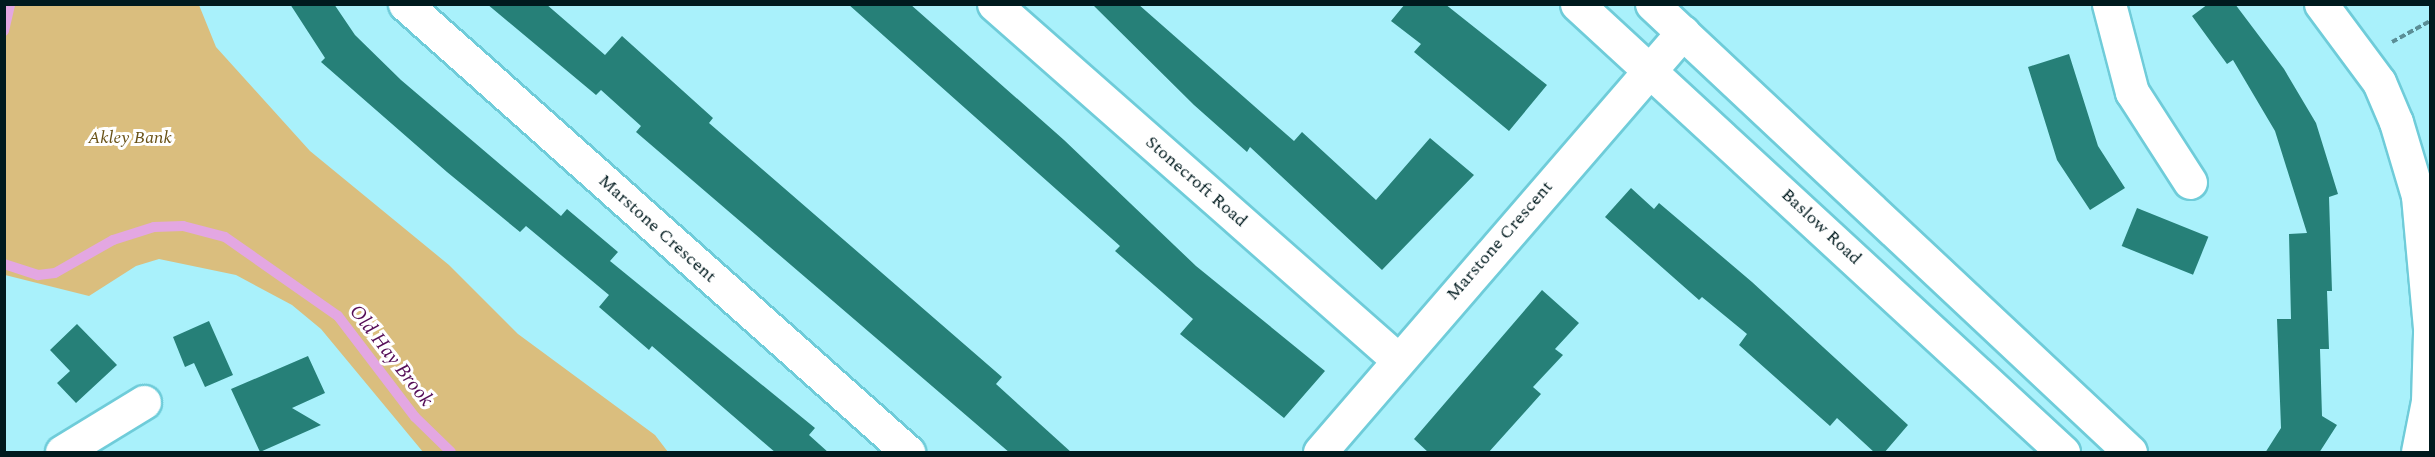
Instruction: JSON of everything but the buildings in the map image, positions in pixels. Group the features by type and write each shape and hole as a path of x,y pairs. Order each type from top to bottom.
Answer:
{"street":[{"name":"Marstone Crescent","path":"405,4 908,453"},
{"name":"Stonecroft Road","path":"994,4 1397,359"},
{"name":"Baslow Road","path":"1577,4 1651,69 2063,453"},
{"path":"1652,4 2130,453"},
{"path":"2109,4 2132,92 2190,182"},
{"path":"2321,4 2379,82 2417,153 2426,245 2430,328"},
{"name":"Marstone Crescent","path":"1320,453 1397,359 1683,32"},
{"path":"2424,436 2430,332"},
{"path":"62,453 144,402"}],"path":[{"path":"2361,56 2430,21"}],"green space":[{"name":"Akley Bank","path":"5,4 199,5 216,47 310,151 449,265 518,334 655,435 668,452 423,452 321,329 292,305 236,275 159,259 136,266 89,296 5,275"}],"waterway":[{"name":"Old Hay Brook","path":"4,31 10,4"},
{"name":"Old Hay Brook","path":"4,264 38,275 55,273 113,240 154,227 183,226 225,237 338,316 415,417 451,452"}]}
